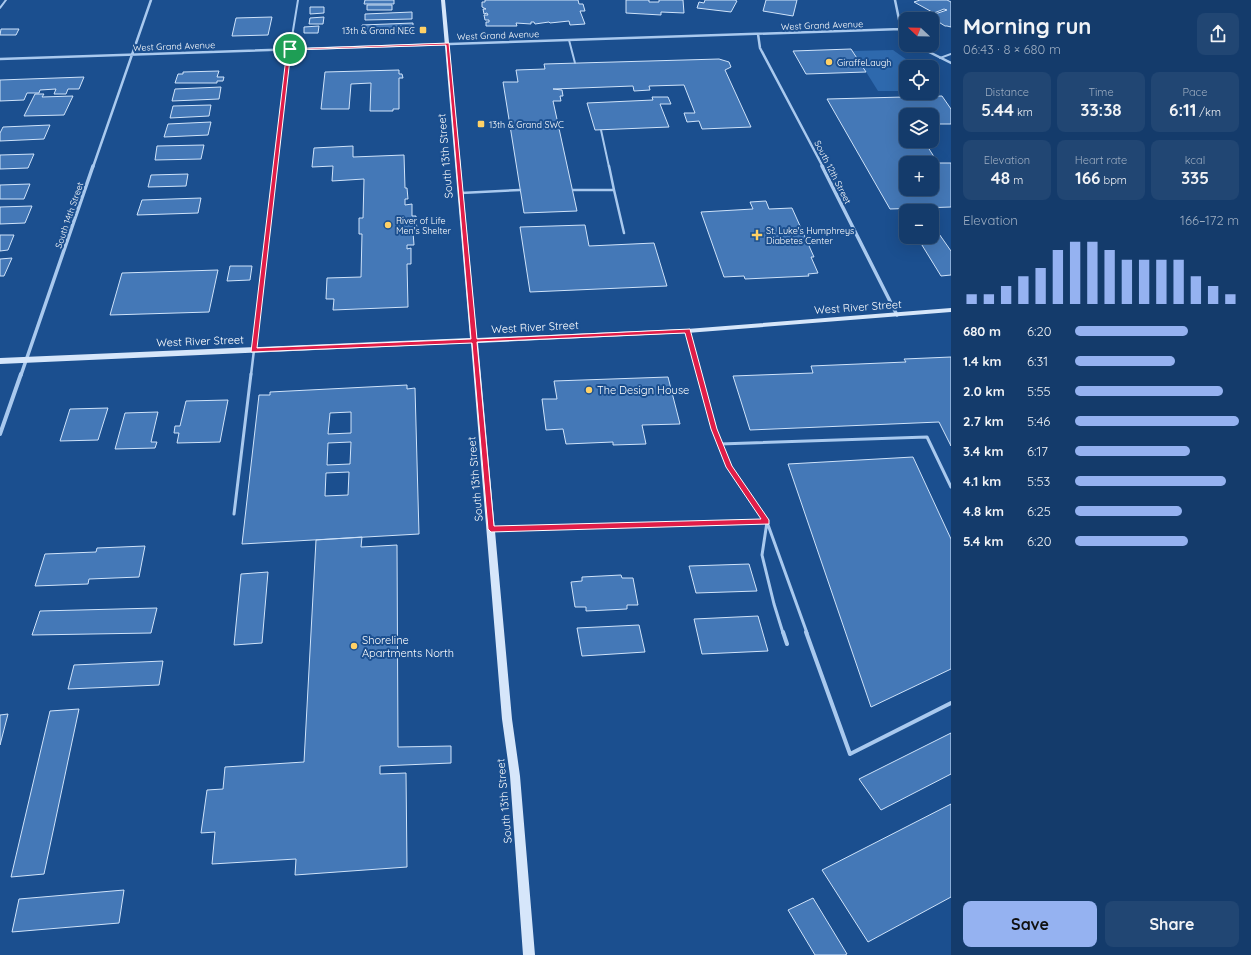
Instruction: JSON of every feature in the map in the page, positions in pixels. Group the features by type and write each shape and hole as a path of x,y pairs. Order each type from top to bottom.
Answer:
{"street":[{"name":"South 14th Street","path":"0,434 151,0"},
{"name":"South 13th Street","path":"443,0 529,955"},
{"path":"895,0 899,19"},
{"name":"West Grand Avenue","path":"0,59 899,29"},
{"name":"South 12th Street","path":"758,34 760,48 833,187 897,315"},
{"path":"928,52 951,62"},
{"name":"West River Street","path":"0,361 688,331 951,310"}],"lane":[{"path":"0,8 6,0"},
{"path":"234,514 290,49 298,0"},
{"path":"569,40 576,63"},
{"path":"939,58 951,54"},
{"path":"601,130 624,233"},
{"path":"461,193 520,190"},
{"path":"573,190 614,190"},
{"path":"688,331 714,429 729,467 767,522 850,754 951,703"},
{"path":"720,444 927,437 951,487"},
{"path":"491,529 767,522"},
{"path":"767,522 762,555 786,644"}],"shaded area":[{"path":"893,50 907,60 899,60 899,91 878,91 853,51"}],"building":[{"path":"365,0 394,0 394,4 364,4"},
{"path":"485,0 578,0 579,4 583,4 585,11 580,11 585,24 570,25 569,21 535,24 534,22 531,22 531,24 516,23 517,26 486,26 486,22 489,22 489,20 485,20 484,15 488,15 487,13 484,14 483,9 486,9 482,7 482,2 485,2"},
{"path":"626,0 649,0 649,2 659,2 659,0 683,0 684,13 661,12 661,15 626,13"},
{"path":"705,0 737,1 731,12 697,8 699,2 704,3"},
{"path":"766,0 797,0 793,16 763,11"},
{"path":"920,0 947,0 951,2 951,27 945,26 939,22 939,13 947,10 944,9 932,12 914,2"},
{"path":"367,5 392,5 392,10 367,10"},
{"path":"310,7 324,7 324,13 310,14"},
{"path":"412,12 412,19 365,20 365,14"},
{"path":"272,17 268,35 232,36 236,18"},
{"path":"324,17 323,24 309,24 310,18"},
{"path":"413,23 413,31 362,33 362,25"},
{"path":"319,26 318,33 304,33 304,27"},
{"path":"1,29 19,29 16,35 0,35"},
{"name":"GiraffeLaugh","path":"851,49 866,72 806,74 793,51"},
{"path":"719,59 729,62 731,67 725,70 751,127 702,129 699,121 687,122 684,113 695,113 684,85 649,86 650,90 634,91 633,86 553,89 562,90 563,96 560,96 561,101 553,101 577,211 524,213 503,82 518,82 516,70 545,69 544,64"},
{"path":"399,70 399,74 402,74 403,78 399,78 399,109 393,109 393,111 370,111 371,83 351,84 349,109 321,109 325,72"},
{"path":"219,71 217,77 224,77 223,81 217,81 217,83 175,83 178,74 183,74 183,72"},
{"path":"84,77 79,89 68,89 66,94 54,94 56,89 40,90 39,93 27,93 24,100 0,101 0,80"},
{"path":"221,87 219,99 172,101 175,89"},
{"path":"35,94 44,94 42,97 73,96 64,115 24,116"},
{"path":"939,96 942,96 951,109 951,124 939,124 939,108 899,108 899,148 928,148 934,156 899,156 899,196 939,196 939,163 951,163 951,207 939,207 939,204 899,204 899,209 890,209 827,99 899,97 899,100 939,100"},
{"path":"652,97 668,97 671,104 660,104 669,127 595,130 587,103 653,100"},
{"path":"211,105 209,116 170,118 173,106"},
{"path":"211,122 208,135 164,137 168,124"},
{"path":"50,125 44,139 0,141 0,133 3,127"},
{"path":"204,145 201,159 155,160 157,146"},
{"name":"River of Life Men's Shelter","path":"353,146 353,157 404,155 405,188 407,188 408,199 405,199 405,205 412,204 412,216 416,216 417,232 413,232 414,245 407,245 407,249 411,248 411,264 407,264 408,307 333,310 334,299 326,299 327,278 361,277 362,234 359,234 359,218 363,218 364,179 332,181 333,166 312,167 314,148"},
{"path":"34,154 28,168 0,169 0,155"},
{"path":"188,174 186,186 148,187 151,175"},
{"path":"30,184 24,199 0,199 0,185"},
{"path":"201,198 198,213 137,215 142,200"},
{"name":"St. Luke's Humphreys Diabetes Center","path":"766,201 769,209 792,208 814,257 811,257 818,273 808,274 809,276 745,279 744,276 724,277 701,212 753,209 750,202"},
{"path":"32,206 25,223 0,224 0,207"},
{"path":"585,225 589,246 654,243 667,286 530,292 520,227"},
{"path":"939,234 951,251 951,275 941,276 921,244 939,244"},
{"path":"0,235 14,235 8,250 0,251"},
{"path":"12,258 4,276 0,276 0,259"},
{"path":"230,266 252,266 250,280 227,281"},
{"path":"218,270 209,312 110,315 122,273"},
{"path":"951,357 951,446 939,422 750,430 733,376 813,373 811,366 906,362 904,359"},
{"path":"668,377 680,424 642,425 646,444 613,445 613,442 566,444 563,429 546,430 542,399 557,399 554,381"},
{"path":"407,385 407,389 415,388 419,534 242,544 259,395 270,395 270,392","holes":["351,412 351,433 328,434 330,413","351,442 350,464 327,465 328,443","349,472 348,495 325,496 326,473"]},
{"path":"228,400 220,442 177,443 179,433 174,433 175,426 180,426 186,401"},
{"path":"108,408 98,440 60,441 70,409"},
{"path":"158,412 151,442 157,442 155,448 115,449 125,413"},
{"path":"913,457 951,539 951,669 871,707 788,464"},
{"name":"Shoreline Apartments North","path":"362,537 361,547 397,545 398,747 451,746 451,763 380,766 380,774 406,773 407,867 295,875 296,859 212,864 215,832 201,833 207,790 223,789 225,767 304,762 316,540"},
{"path":"145,546 139,577 89,579 88,584 35,586 45,554 96,552 97,548"},
{"path":"749,564 757,591 696,593 689,566"},
{"path":"268,572 262,643 234,645 241,574"},
{"path":"621,575 622,578 633,578 638,605 627,605 627,609 586,611 586,607 575,607 571,582 582,581 582,577"},
{"path":"157,608 151,633 32,635 40,611"},
{"path":"758,616 768,651 702,654 694,619"},
{"path":"639,625 645,652 582,656 577,628"},
{"path":"163,661 159,685 68,689 74,665"},
{"path":"79,709 44,874 11,877 50,711"},
{"path":"8,714 0,745 0,715"},
{"path":"951,733 951,774 881,810 859,779"},
{"path":"951,804 951,897 868,942 822,870"},
{"path":"124,890 119,923 12,932 19,899"},
{"path":"813,898 847,954 815,955 788,910"}],"place":[{"name":"13th & Grand NEC","path":"423,30"},
{"name":"GiraffeLaugh","path":"829,62"},
{"name":"13th & Grand SWC","path":"481,124"},
{"name":"River of Life Men's Shelter","path":"388,225"},
{"name":"St. Luke's Humphreys Diabetes Center","path":"757,235"},
{"name":"The Design House","path":"589,390"},
{"name":"Shoreline Apartments North","path":"354,646"}],"route":[{"path":"290,49 253,350 474,341 491,529 767,522 729,467 714,429 688,331 474,341 448,44 290,49"}]}
